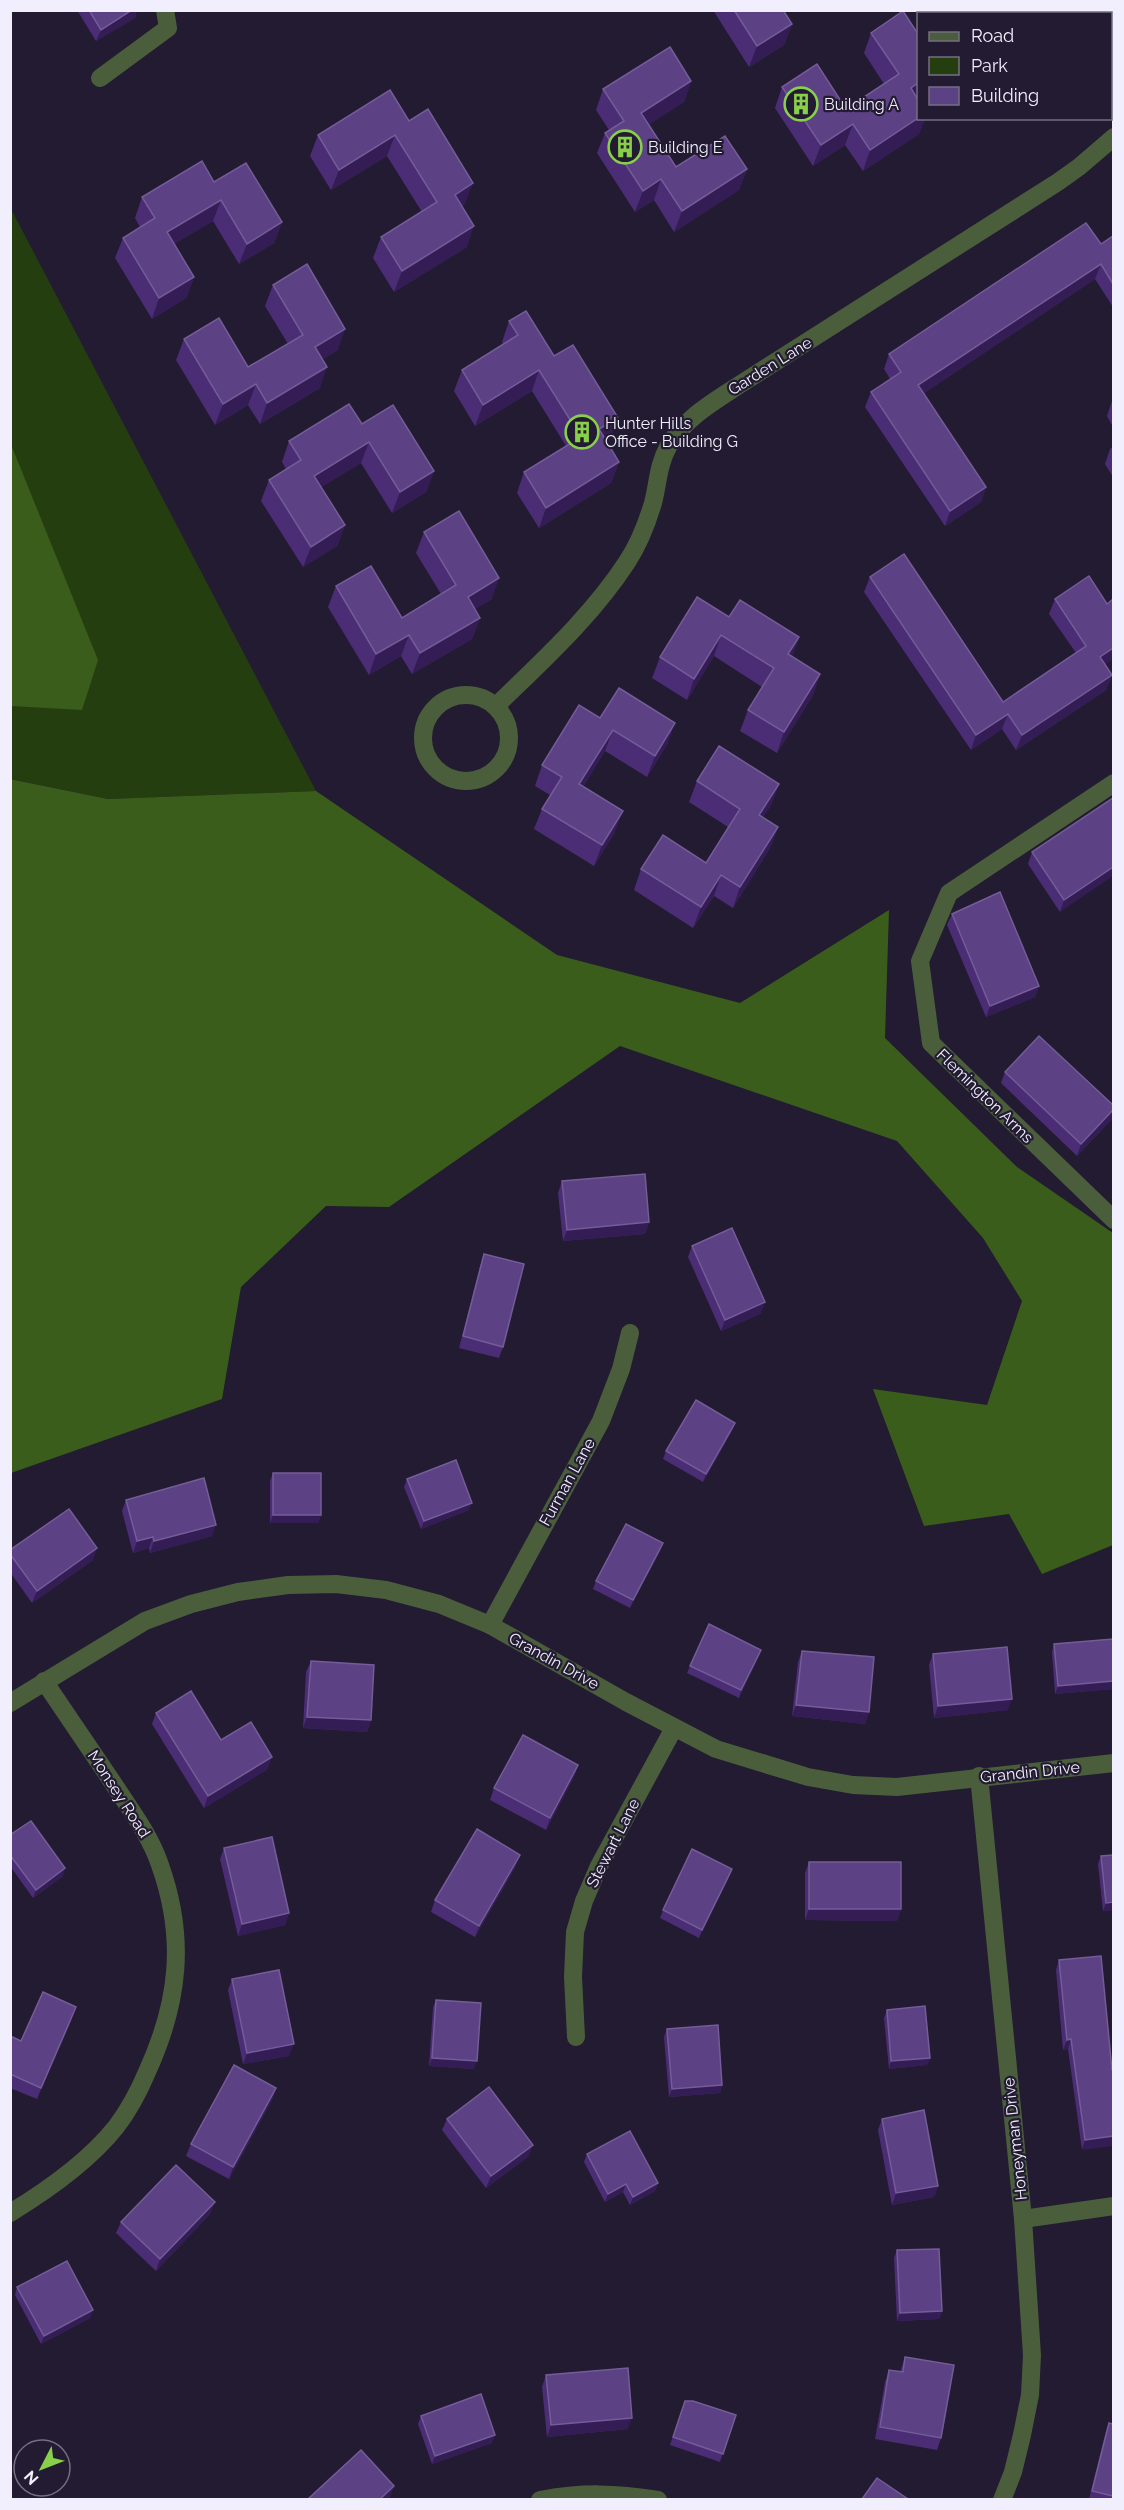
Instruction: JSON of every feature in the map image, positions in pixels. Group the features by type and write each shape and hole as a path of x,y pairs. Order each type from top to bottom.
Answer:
{"street":[{"path":"100,78 168,28 165,10"},
{"name":"Garden Lane","path":"496,706 561,642 610,587 629,560 653,503 658,471 669,446 684,426 712,402 1058,182 1113,138"},
{"path":"471,695 496,706 504,718 509,733 508,748 502,761 492,772 479,779 465,781 450,778 437,770 424,747 427,720 435,709 445,701 458,696 471,695"},
{"name":"Flemington Arms","path":"1113,783 949,893 920,961 931,1043 1113,1220"},
{"name":"Furman Lane","path":"490,1625 601,1421 621,1369 630,1333"},
{"name":"Grandin Drive","path":"10,1702 145,1621 190,1604 238,1592 288,1585 336,1584 386,1590 439,1604 490,1625 716,1749 808,1777 853,1785 897,1787 979,1776 1113,1763"},
{"name":"Monsey Road","path":"10,2213 86,2157 116,2127 137,2094 153,2059 167,2020 176,1982 177,1942 171,1904 160,1864 143,1828 44,1681"},
{"name":"Stewart Lane","path":"576,2037 573,1977 576,1932 584,1901 598,1866 674,1728"},
{"name":"Honeyman Drive","path":"979,1776 1023,2219 1032,2355 1030,2395 1013,2472 1002,2499"},
{"path":"1023,2219 1113,2206"},
{"path":"540,2499 573,2493 615,2493 658,2499"}],"green space":[{"path":"10,207 316,791 108,799 11,779"},
{"path":"10,442 98,660 82,710 11,706"},
{"path":"10,779 108,799 316,791 557,955 740,1003 889,910 885,1038 1017,1167 1113,1233 1113,1545 1042,1574 1009,1514 924,1526 873,1389 987,1405 1022,1301 983,1238 897,1141 620,1046 389,1207 326,1206 241,1287 222,1399 11,1473"}],"building":[{"path":"89,10 132,10 101,30"},
{"path":"734,10 783,10 792,24 757,46"},
{"path":"903,11 917,32 917,84 911,88 917,98 917,119 870,150 853,124 821,145 782,87 817,64 846,109 899,74 871,33"},
{"path":"670,47 691,81 641,113 676,167 725,136 747,169 682,211 661,179 643,191 605,133 624,121 603,89"},
{"path":"390,90 409,121 428,109 473,183 455,195 474,226 402,271 381,237 437,202 395,135 339,170 318,135"},
{"path":"202,161 214,182 246,163 282,222 247,244 221,200 167,232 194,277 159,298 123,238 155,218 142,197"},
{"path":"1086,223 1101,244 1113,236 1113,284 1101,264 918,385 986,487 950,511 871,392 901,372 889,354"},
{"path":"307,264 345,329 315,347 327,367 267,403 256,384 223,404 184,339 219,318 248,367 303,335 273,285"},
{"path":"526,311 554,356 573,345 618,418 599,429 619,462 546,508 524,472 581,437 539,370 483,405 462,370 518,335 509,321"},
{"path":"349,404 362,424 393,405 434,471 400,492 369,442 314,476 345,525 311,547 269,480 301,460 289,441"},
{"path":"459,511 499,578 468,597 480,618 420,653 409,635 376,654 336,586 371,566 402,618 456,585 424,532"},
{"path":"904,554 1003,702 1086,646 1055,599 1089,576 1107,604 1113,599 1113,648 1100,657 1112,675 1022,735 1008,714 976,735 870,577"},
{"path":"697,597 729,617 740,600 799,637 788,654 820,674 784,732 748,710 774,668 721,635 694,679 660,657"},
{"path":"619,688 675,723 655,756 613,730 579,784 623,811 602,845 542,809 562,777 542,765 579,705 600,718"},
{"path":"719,746 779,784 759,815 778,827 740,887 721,875 701,907 641,869 663,835 706,863 740,809 697,781"},
{"path":"1113,798 1113,867 1064,900 1032,852"},
{"path":"1000,892 1039,986 990,1006 952,914"},
{"path":"1039,1036 1113,1105 1113,1110 1081,1144 1005,1072"},
{"path":"645,1174 649,1222 567,1230 562,1181"},
{"path":"732,1228 765,1302 725,1320 692,1246"},
{"path":"484,1254 524,1264 503,1347 463,1336"},
{"path":"696,1400 735,1423 706,1474 666,1451"},
{"path":"456,1460 472,1503 424,1521 407,1479"},
{"path":"273,1473 321,1473 321,1515 273,1515"},
{"path":"204,1478 216,1525 154,1541 153,1537 137,1541 126,1500"},
{"path":"69,1509 97,1548 37,1591 10,1554 10,1550"},
{"path":"626,1524 663,1543 633,1600 596,1581"},
{"path":"709,1624 761,1650 741,1690 690,1666"},
{"path":"1113,1639 1113,1681 1058,1686 1054,1644"},
{"path":"1007,1647 1012,1699 938,1706 933,1654"},
{"path":"802,1651 874,1657 869,1712 796,1705"},
{"path":"311,1661 374,1665 371,1720 307,1717"},
{"path":"191,1691 221,1740 251,1722 272,1757 208,1796 156,1713"},
{"path":"523,1735 578,1765 550,1818 494,1788"},
{"path":"31,1821 65,1868 36,1890 10,1855 10,1835"},
{"path":"477,1829 520,1855 479,1926 435,1900"},
{"path":"272,1837 289,1913 242,1924 224,1848"},
{"path":"692,1849 732,1869 702,1930 663,1910"},
{"path":"1113,1855 1113,1902 1106,1903 1101,1856"},
{"path":"809,1862 901,1862 901,1909 809,1909"},
{"path":"1101,1956 1113,2070 1113,2136 1085,2140 1071,2039 1067,2040 1059,1960"},
{"path":"279,1970 294,2044 247,2053 232,1979"},
{"path":"43,1992 76,2007 41,2088 10,2074 10,2036 21,2041"},
{"path":"436,2000 481,2003 477,2061 432,2058"},
{"path":"925,2006 930,2058 891,2061 887,2010"},
{"path":"718,2025 722,2085 672,2089 667,2029"},
{"path":"234,2065 276,2088 233,2167 191,2144"},
{"path":"489,2087 533,2145 491,2176 447,2119"},
{"path":"924,2110 938,2186 896,2193 882,2119"},
{"path":"630,2131 658,2183 633,2197 626,2184 608,2194 587,2154"},
{"path":"176,2165 215,2202 160,2259 121,2222"},
{"path":"939,2249 942,2311 900,2313 897,2250"},
{"path":"67,2261 93,2310 44,2336 17,2287"},
{"path":"905,2357 954,2365 941,2438 880,2427 889,2370 903,2372"},
{"path":"628,2368 632,2418 551,2425 546,2375"},
{"path":"481,2394 495,2435 435,2456 421,2416"},
{"path":"685,2401 693,2401 736,2415 723,2454 673,2437"},
{"path":"1109,2423 1113,2424 1113,2496 1092,2491"},
{"path":"361,2450 394,2486 380,2499 308,2499"},
{"path":"877,2478 908,2499 862,2499"}],"place":[{"name":"Building A","path":"801,104"},
{"name":"Building E","path":"625,147"},
{"name":"Hunter Hills Office - Building G","path":"582,432"}]}
